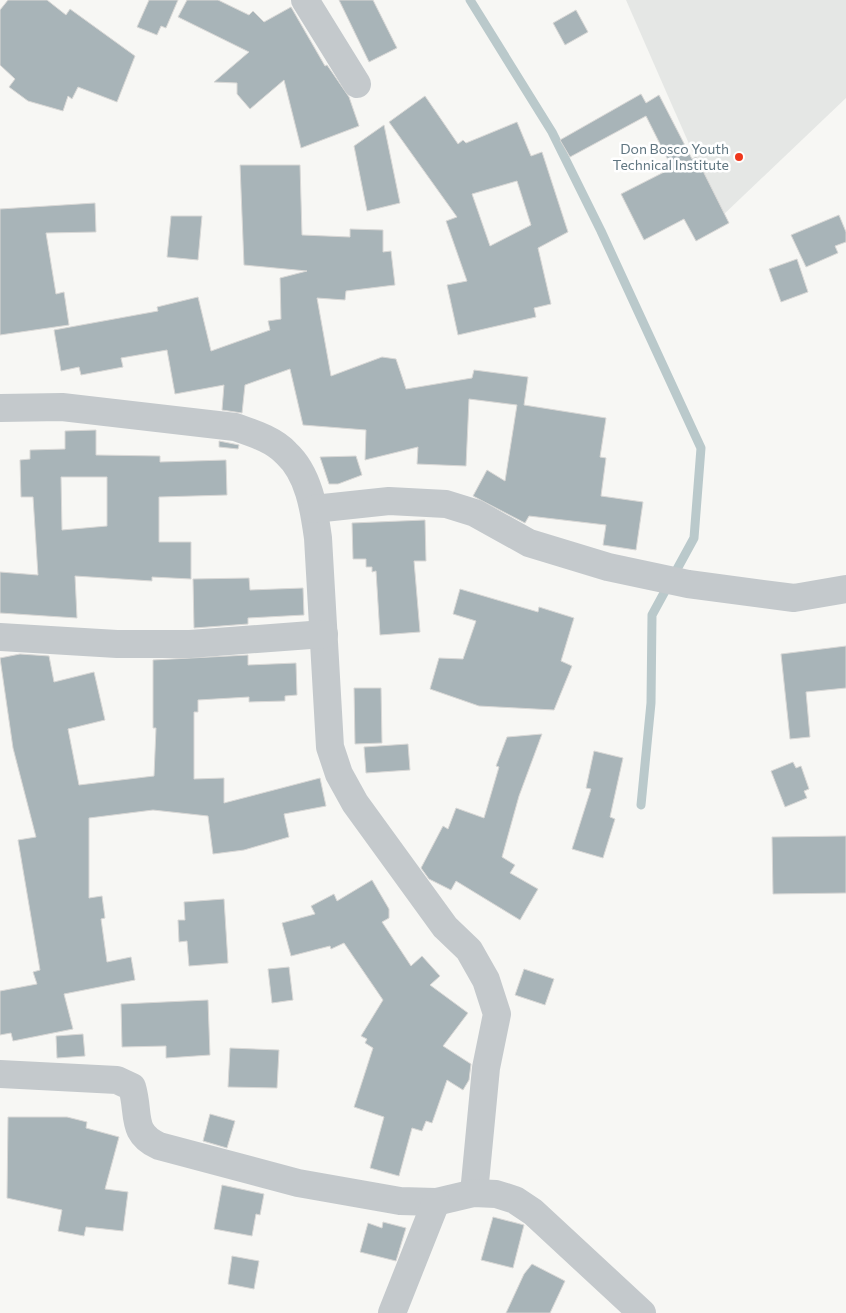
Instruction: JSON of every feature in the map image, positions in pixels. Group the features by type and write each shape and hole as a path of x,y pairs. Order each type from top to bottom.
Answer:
{"street":[{"path":"305,0 357,84"},
{"path":"0,408 62,407 235,427 262,437 287,453 305,480 314,509 318,538 330,747 339,774 355,803 445,927 469,950 486,980 497,1014 486,1068 474,1193"},
{"path":"314,509 389,501 446,504 475,514 529,543 608,567 688,584 794,598 846,589"},
{"path":"0,637 116,644 190,644 324,634"},
{"path":"0,1074 118,1080 132,1087 137,1104 138,1129 146,1140 159,1146 298,1183 400,1201 436,1202 474,1193 496,1194 515,1200 534,1212 642,1313"},
{"path":"392,1313 436,1202"}],"shaded area":[{"name":"Don Bosco Youth Technical Institute","path":"626,0 846,0 846,98 721,217"}],"building":[{"path":"8,0 47,0 66,15 70,9 135,56 117,102 78,87 72,99 68,96 63,111 28,101 9,87 15,79 0,65 0,10"},
{"path":"149,0 178,0 166,28 161,26 157,35 137,27"},
{"path":"187,0 218,0 249,15 253,11 264,22 291,7 325,66 327,65 349,97 359,126 301,148 284,80 250,109 237,94 237,83 214,82 249,52 178,17"},
{"path":"339,0 373,0 397,48 369,62"},
{"path":"576,10 588,32 565,45 553,23"},
{"path":"641,94 646,103 659,95 692,159 696,157 729,223 696,241 684,219 644,240 621,194 672,168 646,116 570,157 560,140"},
{"path":"425,96 458,144 463,140 466,143 517,122 531,156 542,152 568,232 538,248 551,304 534,308 536,317 458,335 447,285 467,281 446,221 457,217 389,122","holes":["517,181 531,225 490,246 472,194"]},
{"path":"384,125 400,203 367,211 354,146"},
{"path":"240,165 300,165 302,235 350,237 350,229 383,230 383,252 391,251 395,285 346,291 345,300 317,298 331,376 382,357 396,359 406,389 472,378 474,370 528,377 524,405 606,418 600,457 606,458 601,496 643,502 636,550 603,545 606,525 529,516 525,523 473,496 487,470 505,481 517,405 469,399 466,466 417,464 418,447 365,460 366,430 303,425 290,369 245,385 242,413 222,410 224,385 175,394 167,350 121,358 123,367 81,375 79,367 61,371 54,330 158,311 157,307 198,297 211,351 270,330 268,321 281,319 280,278 307,271 244,265"},
{"path":"95,203 96,232 46,233 56,294 64,292 69,325 0,335 0,209"},
{"path":"839,215 846,232 846,242 835,246 838,253 806,267 791,235"},
{"path":"171,216 202,216 198,260 167,257"},
{"path":"797,259 808,292 781,302 769,269"},
{"path":"96,430 96,455 160,456 160,462 226,460 227,495 159,497 159,542 191,542 191,579 152,577 152,581 75,576 77,618 0,613 0,572 38,575 33,497 21,497 20,460 30,459 30,450 65,449 65,431","holes":["61,477 107,477 107,526 62,530"]},
{"path":"219,441 239,445 238,449 219,447"},
{"path":"356,456 362,475 338,484 329,484 320,457"},
{"path":"425,520 426,561 414,561 420,632 380,635 376,571 372,572 372,567 366,567 366,559 353,559 352,523"},
{"path":"249,578 250,590 303,588 304,615 248,618 248,624 194,628 193,579"},
{"path":"460,589 538,612 539,607 574,618 561,661 572,666 554,710 479,706 430,689 439,658 463,659 476,621 453,614"},
{"path":"846,646 846,688 806,692 810,737 790,739 781,654"},
{"path":"20,654 49,656 54,682 94,672 105,720 68,729 79,785 154,776 156,728 153,728 153,660 248,655 248,665 296,663 297,695 285,696 285,701 249,702 249,697 198,700 198,712 194,712 194,779 224,778 224,803 320,778 326,806 284,814 289,837 244,850 213,854 208,816 153,810 89,818 89,898 102,896 105,918 101,919 107,962 131,957 135,980 64,994 73,1029 13,1041 11,1033 0,1035 0,991 37,984 33,972 40,970 18,840 36,837 13,748 0,658"},
{"path":"354,688 381,688 382,743 355,744"},
{"path":"542,734 519,796 502,857 515,865 510,873 538,889 520,920 456,881 451,890 429,879 421,868 443,826 448,829 456,808 484,818 499,767 496,766 507,737"},
{"path":"408,744 410,770 366,773 364,747"},
{"path":"594,751 623,758 610,817 615,819 603,858 572,849 591,789 586,788"},
{"path":"793,762 796,768 801,766 809,789 804,791 807,798 785,807 771,771"},
{"path":"846,836 846,893 773,894 772,837"},
{"path":"372,880 389,909 389,918 382,922 411,966 422,956 440,976 430,985 468,1013 443,1046 471,1064 469,1080 463,1090 447,1080 432,1123 426,1121 422,1131 412,1128 399,1176 370,1168 384,1117 354,1107 373,1048 365,1043 367,1039 361,1036 383,1000 344,943 331,949 330,946 291,956 282,923 315,914 311,906 334,894 337,901"},
{"path":"224,899 228,963 189,966 187,941 179,942 178,920 185,920 184,902"},
{"path":"289,967 293,1000 272,1003 268,969"},
{"path":"524,969 554,979 545,1005 515,995"},
{"path":"208,1000 210,1055 166,1058 166,1046 122,1047 121,1004"},
{"path":"83,1034 85,1056 57,1058 56,1036"},
{"path":"230,1048 279,1050 277,1088 228,1087"},
{"path":"210,1114 235,1121 227,1148 203,1141"},
{"path":"8,1117 67,1117 87,1122 86,1128 119,1137 105,1189 128,1192 123,1231 86,1227 84,1236 58,1231 62,1210 7,1198"},
{"path":"222,1185 264,1194 260,1215 256,1214 252,1236 214,1229"},
{"path":"493,1217 524,1225 513,1268 481,1260"},
{"path":"383,1222 406,1228 396,1261 360,1252 368,1223 382,1228"},
{"path":"232,1256 259,1261 254,1289 228,1284"},
{"path":"532,1264 565,1281 550,1313 506,1313 524,1274"}],"waterway":[{"path":"470,0 552,132 601,231 701,448 694,538 652,615 651,703 641,805"}],"place":[{"name":"Don Bosco Youth Technical Institute","path":"739,157"}]}
